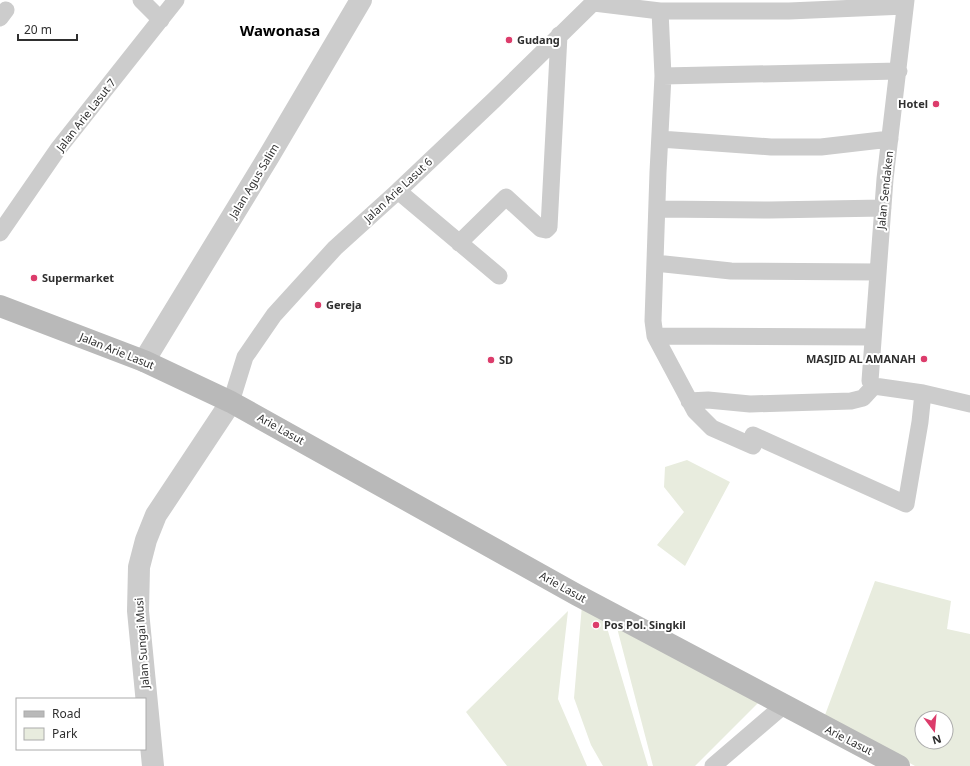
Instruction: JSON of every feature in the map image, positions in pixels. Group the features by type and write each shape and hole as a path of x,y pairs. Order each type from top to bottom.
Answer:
{"main road":[{"name":"Jalan Arie Lasut","path":"0,306 144,361 231,402"},
{"name":"Arie Lasut","path":"231,402 577,595 783,706 899,766"}],"street":[{"path":"141,0 161,20"},
{"name":"Jalan Arie Lasut 7","path":"0,233 58,149 176,0"},
{"name":"Jalan Agus Salim","path":"144,361 269,156 361,0"},
{"path":"595,2 660,11 789,11 906,3"},
{"name":"Jalan Arie Lasut 6","path":"231,402 245,356 274,315 335,248 398,191 595,2"},
{"name":"Jalan Sendaken","path":"872,384 872,337 883,208 906,3"},
{"path":"660,11 663,76 653,321 655,336 688,401 699,416 712,428 753,440 906,504 920,422 923,394"},
{"path":"459,243 506,197 541,229 546,230 550,227 559,35"},
{"path":"663,76 899,71"},
{"path":"660,139 771,147 821,147 890,139"},
{"path":"398,191 499,276"},
{"path":"657,209 770,210 883,208"},
{"path":"655,263 731,271 878,272"},
{"path":"655,336 872,337"},
{"path":"688,401 708,400 750,404 851,401 863,398 872,384 970,404"},
{"name":"Jalan Sungai Musi","path":"153,766 138,611 139,567 146,540 156,515 231,402"},
{"path":"713,766 783,706"}],"green space":[{"path":"687,460 730,482 685,566 657,545 684,512 664,487 665,467"},
{"path":"875,581 951,601 947,629 970,634 970,766 915,766 825,715"},
{"path":"582,605 605,621 648,766 603,766 591,745 574,698"},
{"path":"568,611 558,699 587,766 507,766 466,712"},
{"path":"616,624 758,703 695,766 653,766"}],"place":[{"name":"Gudang","path":"509,40"},
{"name":"Hotel","path":"936,104"},
{"name":"Supermarket","path":"34,278"},
{"name":"Gereja","path":"318,305"},
{"name":"MASJID AL AMANAH","path":"924,359"},
{"name":"SD","path":"491,360"},
{"name":"Pos Pol. Singkil","path":"596,625"}],"district":[{"name":"Wawonasa","path":"280,31"}]}
